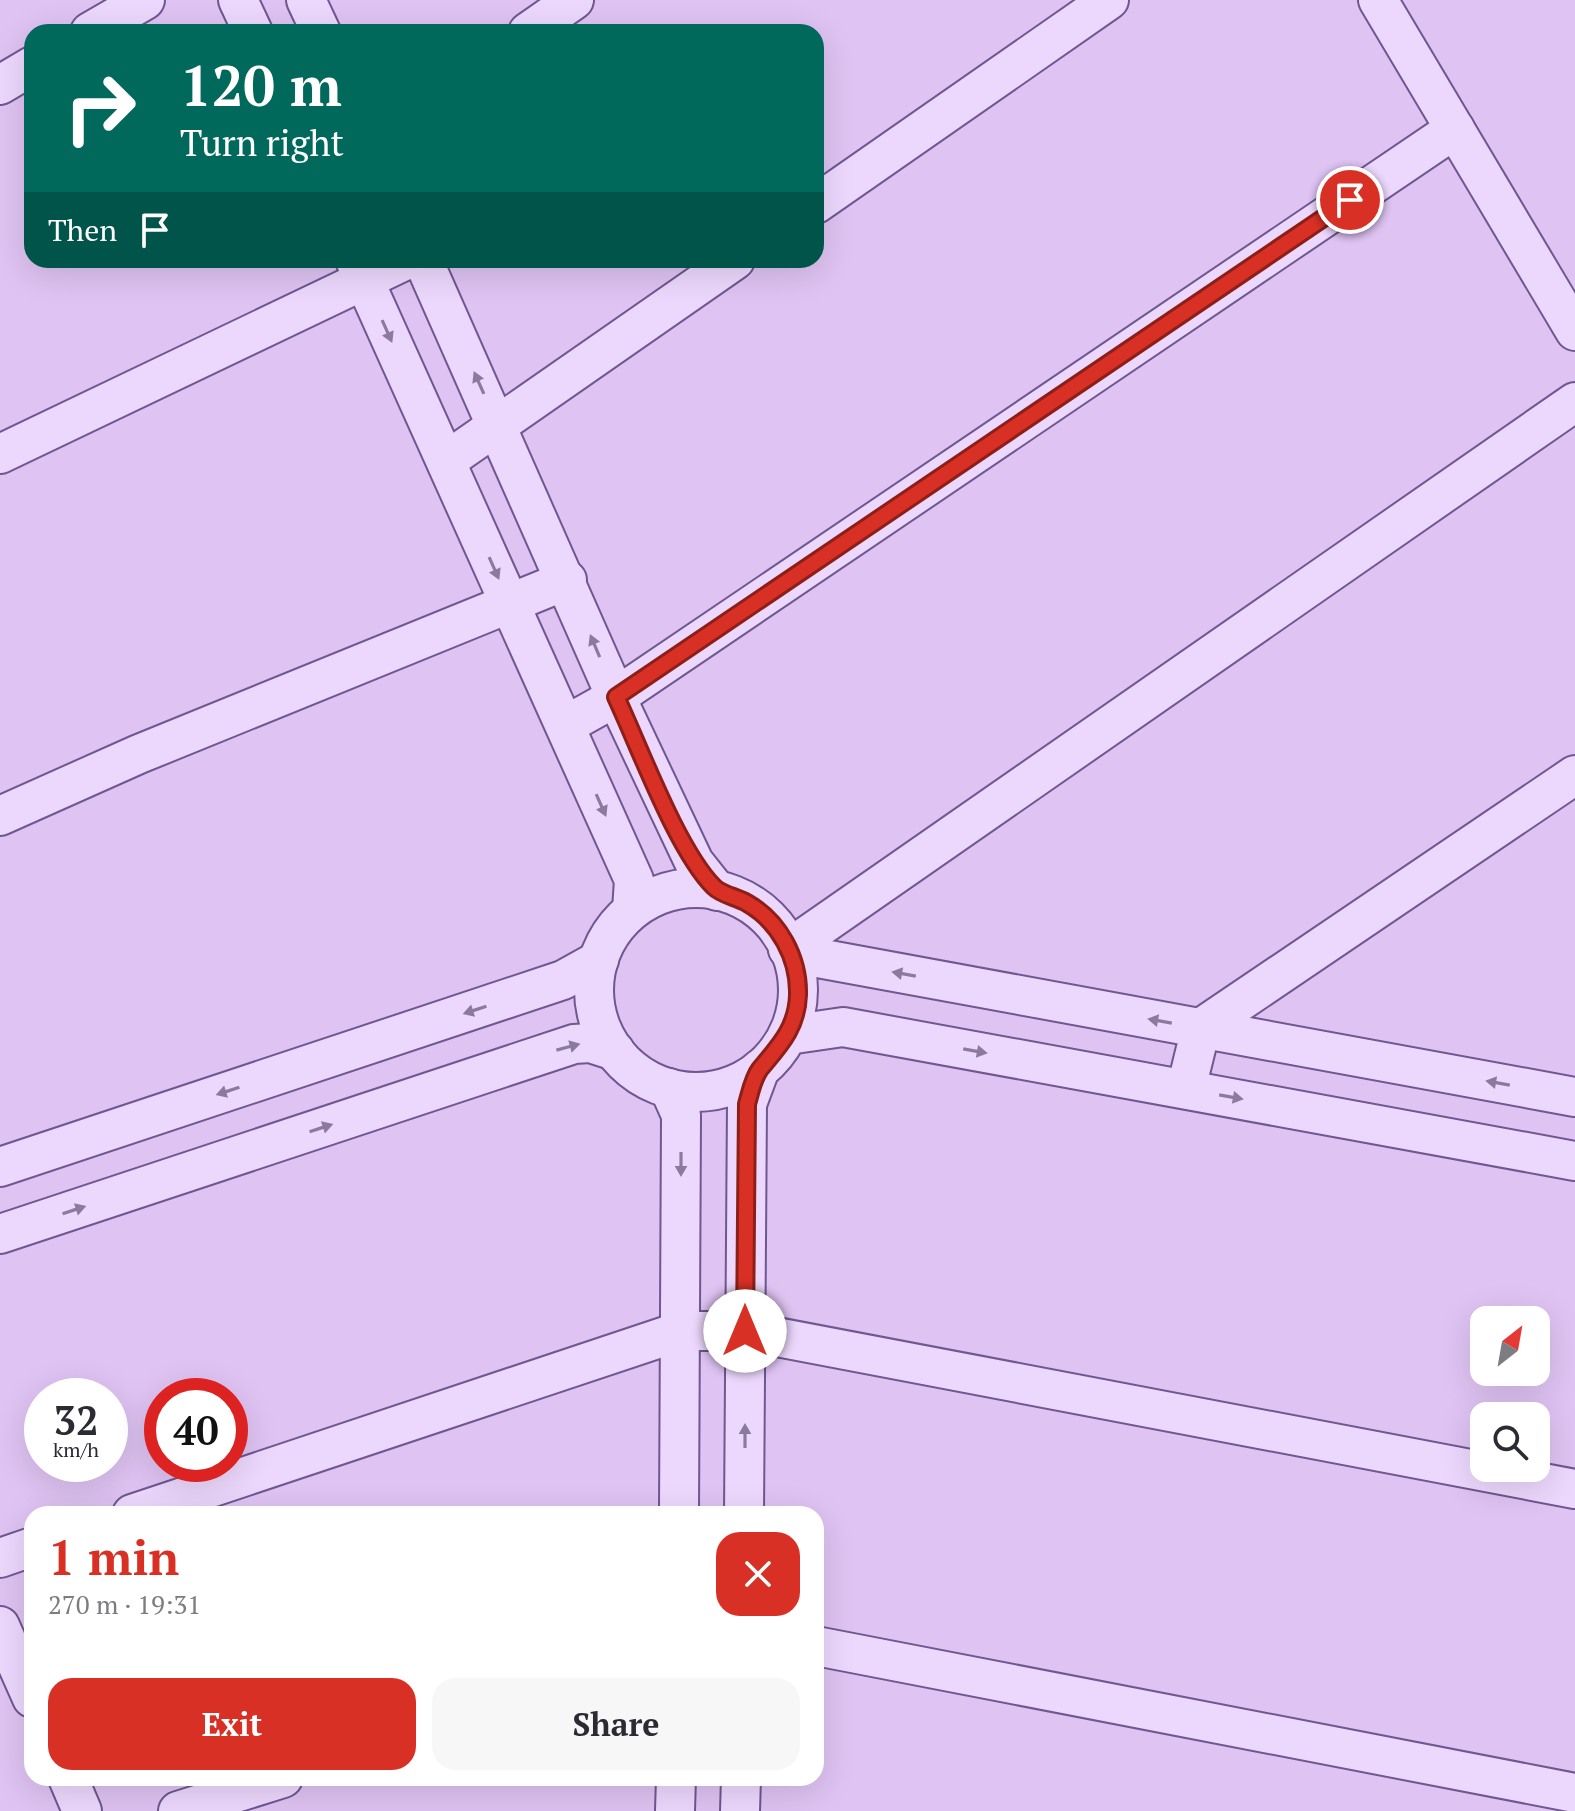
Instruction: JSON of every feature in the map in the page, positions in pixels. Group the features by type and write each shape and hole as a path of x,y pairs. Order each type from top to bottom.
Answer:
{"street":[{"path":"104,24 145,0"},
{"path":"238,0 249,24"},
{"path":"306,0 317,24"},
{"path":"540,24 574,0"},
{"path":"824,198 1109,0"},
{"path":"1378,0 1575,331"},
{"path":"0,85 24,71"},
{"path":"566,725 616,697 1455,129"},
{"path":"427,268 567,580 616,697 694,862 717,891"},
{"path":"446,461 724,268"},
{"path":"0,454 360,270 634,880 632,910"},
{"path":"788,949 1575,402"},
{"path":"0,816 139,754 567,580"},
{"path":"1186,1089 1201,1028 1575,775"},
{"path":"744,1506 747,1104 760,1069 788,1035 798,997 797,977 788,949 764,915 742,900 717,891 681,889 647,900 632,910 609,937 599,960 594,988 600,1026 615,1051 636,1073 669,1088 712,1091 731,1086 760,1069"},
{"path":"788,949 818,958 1575,1097"},
{"path":"0,1167 563,980 599,960"},
{"path":"788,1035 843,1027 1575,1161"},
{"path":"0,1234 574,1044 590,1043 615,1051"},
{"path":"669,1088 681,1115 679,1506"},
{"path":"156,1506 681,1331 745,1331 1575,1489"},
{"path":"0,1558 24,1550"},
{"path":"0,1626 24,1680"},
{"path":"824,1648 1575,1793"},
{"path":"71,1786 82,1811"},
{"path":"178,1811 258,1786"},
{"path":"675,1811 676,1786"},
{"path":"740,1811 741,1786"}],"route":[{"path":"745,1331 747,1104 760,1069 778,1052 788,1035 798,997 797,977 793,959 776,928 750,904 717,891 694,862 616,697 1350,200"}]}
